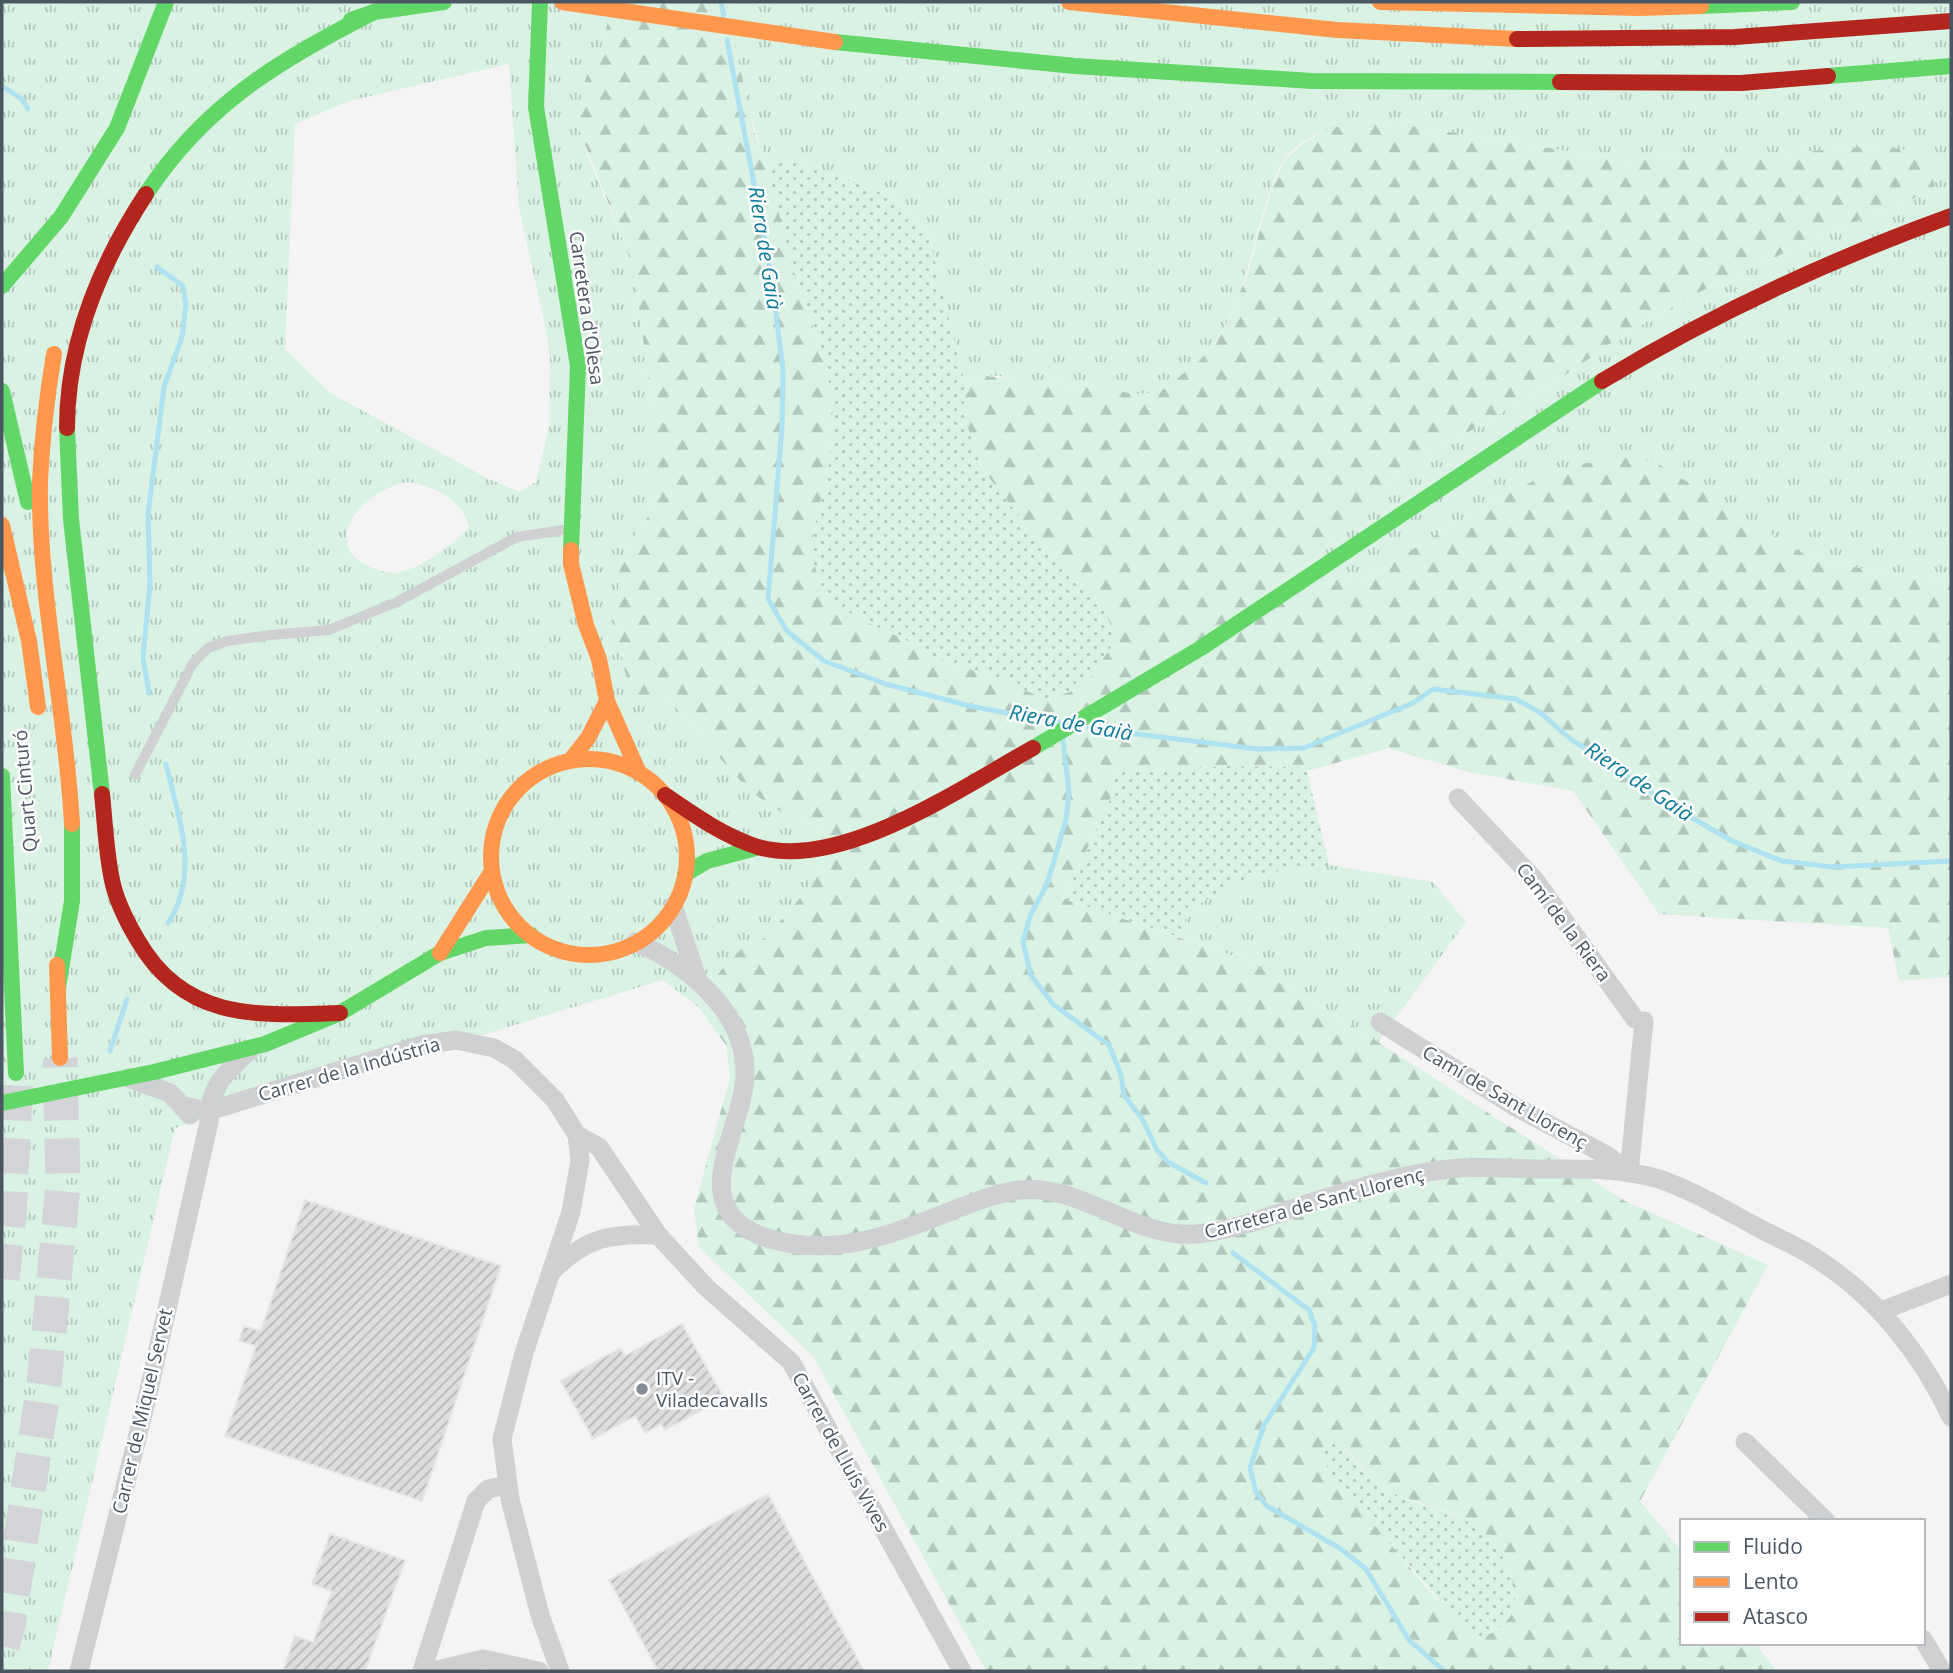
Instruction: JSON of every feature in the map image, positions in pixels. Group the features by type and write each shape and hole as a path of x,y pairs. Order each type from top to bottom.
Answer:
{"main road":[{"path":"150,158 209,99 243,72 305,36 374,12 444,2"},
{"name":"Carretera d'Olesa","path":"540,2 536,107 578,366 570,564 599,659 607,701 639,772"},
{"path":"562,2 745,31 868,46 1075,66 1325,81 1741,83 1951,66"},
{"path":"1069,2 1376,33 1551,40 1763,36 1951,21"},
{"path":"1380,2 1659,8 1792,2"},
{"path":"2,286 61,217 117,128 164,10"},
{"path":"340,1013 256,1014 222,1010 199,1003 166,981 138,947 123,916 112,883 71,519 66,465 68,390 91,299 111,249 145,190 190,136 258,76 291,55 374,12"},
{"path":"685,874 707,861 756,848 825,852 886,827 1063,732 1200,648 1579,395 1695,328 1803,273 1951,216"},
{"path":"58,334 43,400 41,471 45,573 67,744 74,873 71,916 58,988"},
{"path":"2,391 45,573"},
{"name":"Quart Cinturó","path":"2,525 29,641 40,718"},
{"path":"570,761 588,738 607,701"},
{"path":"665,795 684,832 685,874 673,906 658,926 635,942 607,953 583,954 559,950 531,936 505,907 492,871 494,832 511,797 541,772 570,761 610,761 639,772 665,795 702,821 756,848"},
{"name":"Quart Cinturó","path":"2,776 16,1073"},
{"path":"2,848 7,866"},
{"path":"440,953 492,871"},
{"path":"2,894 10,920"},
{"path":"55,904 60,1058"},
{"path":"2,1103 127,1078 252,1048 340,1013 440,953 486,938 531,936"}],"street":[{"name":"Camí de la Riera","path":"1458,799 1527,870 1640,1020 1629,1173"},
{"name":"Carretera de Sant Llorenç","path":"673,906 699,982"},
{"name":"Carretera de Sant Llorenç","path":"635,942 666,956 699,982 733,1026 746,1067 745,1084 720,1177 724,1200 743,1227 782,1242 838,1246 865,1243 988,1197 1019,1190 1076,1200 1152,1230 1197,1234 1274,1215 1365,1187 1451,1169 1629,1173 1658,1179 1713,1202 1817,1258 1881,1311 1943,1384 1951,1418"},
{"name":"Camí de Sant Llorenç","path":"1380,1022 1514,1106 1608,1156 1629,1173"},
{"name":"Carrer de la Indústria","path":"209,1111 422,1045 456,1040 494,1048 515,1060 555,1100 577,1135"},
{"name":"Carrer de Miquel Servet","path":"79,1671 147,1398 212,1095 220,1078 252,1048"},
{"path":"127,1078 170,1093 184,1106 198,1129 201,1149"},
{"path":"184,1106 209,1111"},
{"path":"560,1671 540,1615 507,1485 502,1439 523,1353 552,1271 576,1186 580,1160 577,1135"},
{"name":"Carrer de Lluís Vives","path":"577,1135 599,1147 657,1235 706,1286 791,1362 962,1671"},
{"path":"552,1271 574,1250 597,1238 626,1233 657,1235"},
{"path":"1881,1311 1951,1284"},
{"path":"1745,1442 1824,1519"},
{"path":"422,1671 476,1501 488,1489 507,1485"},
{"path":"1925,1643 1941,1671"},
{"path":"433,1671 483,1659 539,1671"}],"lane":[{"path":"135,775 193,663 208,648 259,636 329,630 397,602 517,537 570,529"}],"green space":[{"path":"2,2 613,2 599,55 586,78 580,102 587,155 627,250 634,276 653,409 653,491 649,515 620,559 616,632 633,706 667,699 751,789 792,816 816,824 823,856 810,886 767,938 740,950 721,970 697,1006 663,980 175,1128 48,1671 2,1671","holes":["509,64 519,208 550,359 549,427 536,482 520,492 489,479 330,393 285,349 295,124 349,101","409,482 447,496 461,509 469,528 436,555 416,566 396,573 383,572 354,556 347,543 347,530 354,516 379,493"]},
{"path":"613,2 726,2 753,128 772,183 797,282 825,360 830,383 833,406 830,459 813,534 813,561 858,618 904,639 939,660 993,676 1107,615 1021,522 983,468 970,442 964,416 966,389 986,376 1107,388 1133,394 1160,392 1199,361 1216,343 1229,320 1249,269 1272,187 1285,159 1306,141 1332,128 1356,122 1381,121 1630,161 1679,155 1759,155 1874,146 1902,149 1927,160 1935,186 1912,199 1832,231 1695,294 1618,338 1573,370 1476,428 1423,455 1378,490 1335,533 1320,555 1332,577 1356,585 1442,531 1533,481 1581,464 1634,457 1660,465 1807,556 1900,577 1951,579 1951,977 1899,981 1888,928 1659,914 1573,791 1464,771 1389,748 1307,771 1297,767 1226,766 1115,772 1113,793 1064,899 1255,963 1625,1201 1768,1265 1640,1501 1680,1550 1680,1645 1757,1645 1776,1671 986,1671 813,1356 699,1247 694,1208 730,1078 726,1045 697,1006 721,970 740,950 767,937 810,886 823,856 816,824 790,816 750,790 667,699 633,707 616,632 620,559 649,515 653,491 653,409 634,276 627,250 579,129 580,102 586,77 599,55","holes":["1346,1449 1371,1479 1394,1494 1457,1515 1503,1557 1513,1584 1437,1600 1329,1470"]},
{"path":"726,2 1951,2 1951,579 1900,577 1807,556 1684,481 1533,481 1442,531 1356,585 1332,577 1320,555 1335,533 1378,490 1423,455 1476,428 1573,370 1618,338 1695,294 1832,231 1912,199 1935,186 1926,160 1901,149 1874,146 1759,155 1679,155 1630,161 1381,121 1342,126 1305,141 1294,148 1281,163 1232,311 1205,357 1186,376 1162,391 1148,395 993,376 983,378 966,389 928,233 891,196 789,160 767,168 747,104"},
{"path":"789,160 891,196 928,233 966,389 964,416 981,467 1050,556 1107,615 1116,640 1084,687 1047,700 993,676 939,660 836,604 820,583 813,561 813,534 830,459 833,406 825,360 797,282 767,168"},
{"path":"1226,766 1297,767 1307,771 1329,865 1279,871 1243,880 1195,906 1176,936 1064,899 1113,793 1115,772"},
{"path":"1329,865 1433,882 1466,922 1378,1042 1255,963 1176,936 1195,906 1243,880 1279,871"},
{"path":"1336,1440 1368,1476 1381,1486 1417,1503 1453,1514 1484,1532 1497,1547 1514,1590 1512,1613 1504,1625 1478,1638 1455,1621 1329,1470 1323,1458 1325,1445"}],"building":[{"path":"305,1200 501,1266 422,1501 225,1436 256,1346 239,1341 244,1326 261,1331"},
{"name":"ITV - Viladecavalls","path":"682,1324 724,1398 665,1430 661,1424 645,1433 635,1416 593,1439 561,1381 620,1348 625,1356"},
{"path":"768,1494 864,1671 658,1671 609,1580"},
{"path":"330,1534 405,1560 365,1671 283,1671 295,1636 313,1642 332,1591 312,1584"}],"waterway":[{"name":"Riera de Gaià","path":"721,2 724,16"},
{"name":"Riera de Gaià","path":"727,40 772,280 783,371 782,427 768,599 787,631 824,661 886,684 970,706 1059,723"},
{"path":"2,86 22,99 28,109"},
{"path":"149,693 143,658 150,584 148,514 164,387 182,337 186,305 183,286 157,267"},
{"name":"Riera de Gaià","path":"1089,728 1257,749 1304,748 1413,703 1433,689 1516,699 1541,713 1569,738 1682,812 1732,841 1782,861 1833,867 1951,861"},
{"path":"1063,739 1069,792 1066,820 1047,884 1030,916 1023,942 1031,976 1054,1005 1109,1045 1121,1075 1124,1095 1143,1120 1157,1150 1168,1162 1206,1183"},
{"path":"166,764 181,824 185,865 178,904 168,923"},
{"path":"110,1051 127,999"},
{"path":"1233,1253 1309,1310 1315,1326 1314,1348 1264,1425 1250,1468 1256,1492 1267,1506 1341,1549 1366,1569 1409,1640 1444,1671"}],"tunnel":[{"path":"2,1646 8,1625 44,1384 63,1185 60,1058"},
{"path":"2,1279 9,1215 16,1073"}],"traffic: fast":[{"path":"2,286 61,217 117,128 166,2"},
{"path":"351,20 374,12 444,2"},
{"path":"540,2 536,107 578,366 571,550"},
{"path":"1701,6 1792,2"},
{"path":"146,194 193,134 247,87 307,48 374,12"},
{"path":"835,42 1075,66 1312,81 1560,82"},
{"path":"1828,76 1951,66"},
{"path":"1033,748 1201,648 1602,381"},
{"path":"2,391 28,502"},
{"path":"67,428 71,519 102,794"},
{"path":"2,776 16,1073"},
{"path":"58,988 72,901 72,824"},
{"path":"685,874 707,861 756,848"},
{"path":"2,1103 154,1072 265,1044 340,1013 440,953 486,938 531,935"}],"traffic: slow":[{"path":"562,2 835,42"},
{"path":"1069,2 1337,30 1517,39"},
{"path":"1380,2 1640,8 1701,6"},
{"path":"54,354 42,449 41,524 43,567 72,824"},
{"path":"2,525 29,641 38,707"},
{"path":"571,550 571,564 586,625 599,659 607,701 639,773"},
{"path":"570,761 588,738 607,701"},
{"path":"589,759 626,767 658,788 679,820 687,857 679,894 658,926 626,947 589,955 552,947 520,926 499,894 491,857 499,820 520,788 552,767 589,759"},
{"path":"440,953 492,871"},
{"path":"57,965 60,1058"}],"traffic: jam":[{"path":"1517,39 1735,37 1951,21"},
{"path":"1560,82 1741,83 1828,76"},
{"path":"67,428 73,366 89,306 114,248 146,194"},
{"path":"1602,381 1686,333 1772,290 1951,216"},
{"path":"665,795 721,831 758,847 791,851 826,847 863,837 900,822 1033,748"},
{"path":"102,794 110,869 119,903 137,939 156,966 177,986 200,999 251,1013 340,1013"}],"place":[{"name":"ITV - Viladecavalls","path":"642,1389"}]}
